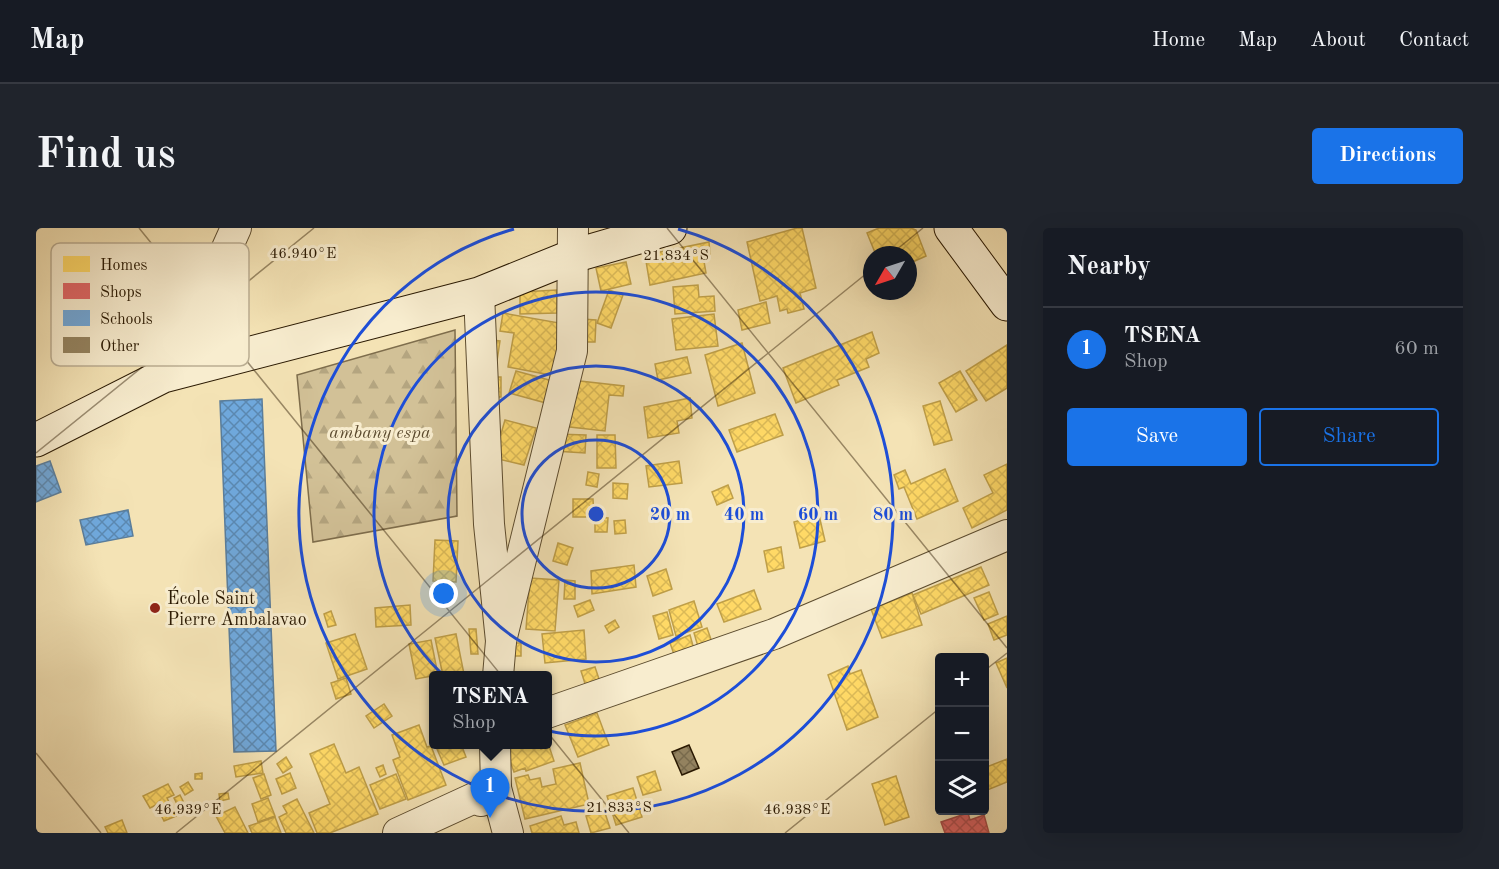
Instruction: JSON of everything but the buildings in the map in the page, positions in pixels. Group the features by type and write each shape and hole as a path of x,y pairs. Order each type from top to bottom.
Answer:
{"street":[{"path":"229,243 236,228"},
{"path":"249,354 479,294 573,242 670,228"},
{"path":"951,228 1007,304"},
{"path":"498,671 501,641 572,351 573,242"},
{"path":"479,294 489,524 501,641"},
{"path":"163,376 169,366"},
{"path":"36,440 163,376 202,366"},
{"path":"552,711 774,634 1007,535"},
{"path":"495,749 496,788 508,833"},
{"path":"398,833 496,788"},
{"path":"445,833 496,788"}],"green space":[{"name":"ambany espa","path":"455,330 457,516 313,542 297,375"}],"place":[{"name":"École Saint Pierre Ambalavao","path":"155,608"},
{"name":"TSENA","path":"490,818"}]}
